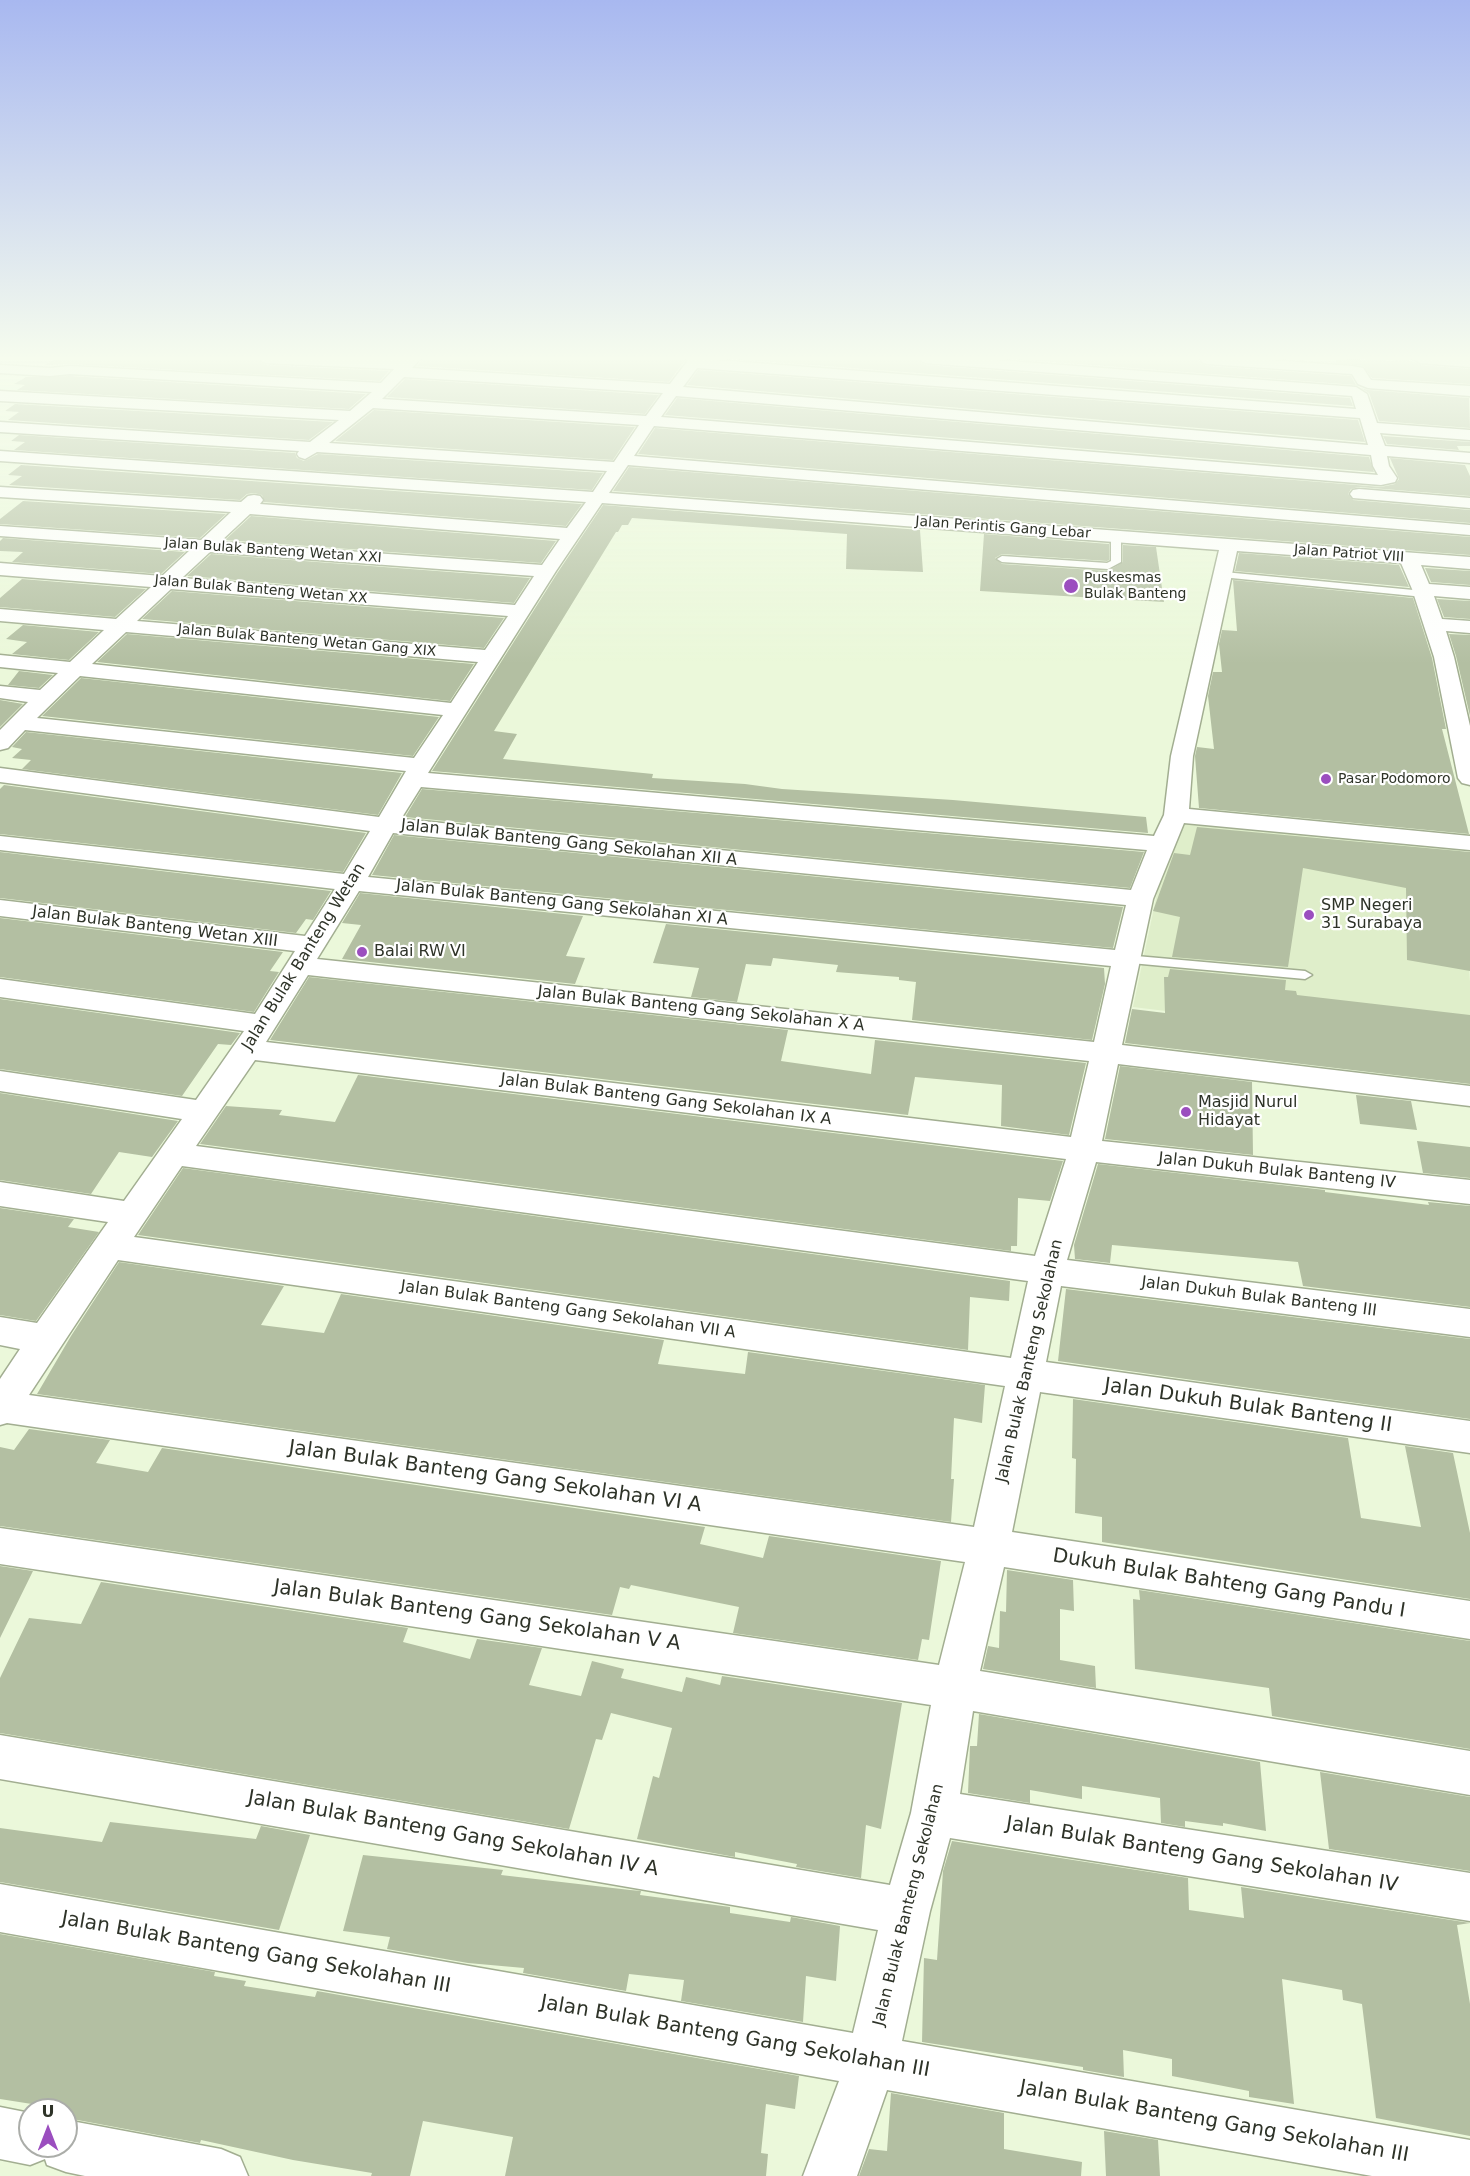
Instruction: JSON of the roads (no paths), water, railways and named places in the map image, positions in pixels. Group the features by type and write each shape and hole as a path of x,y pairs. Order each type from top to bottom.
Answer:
{"street":[{"name":"Jalan Perintis Gang Lebar","path":"73,461 290,474 1116,537 1226,560"},
{"path":"0,743 202,546 245,508 290,474 301,461"},
{"path":"558,461 1470,530"},
{"name":"Jalan Bulak Banteng Wetan","path":"1,1408 45,1339 175,1154 254,1036 352,882 384,825 547,571 623,461"},
{"path":"1035,461 1186,472 1470,503"},
{"path":"1184,461 1186,472"},
{"path":"1186,472 1388,480 1380,461"},
{"path":"0,492 245,508 572,534"},
{"name":"Jalan Bulak Banteng Wetan XXI","path":"0,531 547,571"},
{"path":"1408,558 1435,624 1453,658 1463,711 1469,769"},
{"name":"Jalan Patriot VIII","path":"1226,560 1408,558 1470,563"},
{"name":"Jalan Bulak Banteng Sekolahan","path":"830,2176 872,2061 906,1911 934,1813 955,1688 989,1548 1047,1271 1084,1150 1140,899 1169,830 1182,756 1226,560"},
{"name":"Jalan Bulak Banteng Wetan XX","path":"0,569 522,611"},
{"path":"1423,591 1470,593"},
{"name":"Jalan Bulak Banteng Wetan Gang XIX","path":"0,615 492,657"},
{"path":"1435,624 1470,627"},
{"path":"0,661 458,710"},
{"path":"0,692 45,697"},
{"path":"19,723 418,772 1169,830 1470,843"},
{"name":"Jalan Bulak Banteng Gang Sekolahan XII A","path":"0,775 384,825 1140,899"},
{"name":"Jalan Bulak Banteng Gang Sekolahan XI A","path":"0,843 352,882 1125,958"},
{"name":"Jalan Bulak Banteng Wetan XIII","path":"0,908 304,955"},
{"name":"Jalan Bulak Banteng Gang Sekolahan X A","path":"304,955 1470,1096"},
{"name":"Jalan Bulak Banteng Gang Sekolahan IX A","path":"0,988 254,1036 1084,1150"},
{"path":"0,1081 202,1111"},
{"name":"Jalan Dukuh Bulak Banteng IV","path":"1084,1150 1470,1192"},
{"name":"Jalan Dukuh Bulak Banteng III","path":"175,1154 1047,1271 1470,1323"},
{"path":"0,1194 133,1214"},
{"name":"Jalan Bulak Banteng Gang Sekolahan VII A","path":"110,1246 1026,1375"},
{"path":"0,1331 45,1339"},
{"name":"Jalan Dukuh Bulak Banteng II","path":"1026,1375 1470,1437"},
{"name":"Jalan Bulak Banteng Gang Sekolahan VI A","path":"1,1408 989,1548"},
{"name":"Jalan Bulak Banteng Gang Sekolahan V A","path":"0,1545 955,1688 1470,1773"},
{"name":"Dukuh Bulak Bahteng Gang Pandu I","path":"989,1548 1470,1620"},
{"name":"Jalan Bulak Banteng Gang Sekolahan IV A","path":"0,1757 906,1911"},
{"name":"Jalan Bulak Banteng Gang Sekolahan IV","path":"934,1813 1470,1897"},
{"name":"Jalan Bulak Banteng Gang Sekolahan III","path":"0,1908 1470,2167"},
{"path":"0,2133 18,2137"},
{"path":"78,2148 221,2176"}],"lane":[{"path":"1002,559 1108,566 1116,562 1116,537"},
{"path":"1226,560 1423,591"},
{"path":"1125,958 1305,975"}],"place":[{"name":"Puskesmas Bulak Banteng","path":"1071,586"},
{"name":"Pasar Podomoro","path":"1326,779"},
{"name":"SMP Negeri 31 Surabaya","path":"1309,915"},
{"name":"Balai RW VI","path":"362,952"},
{"name":"Masjid Nurul Hidayat","path":"1186,1112"}]}
